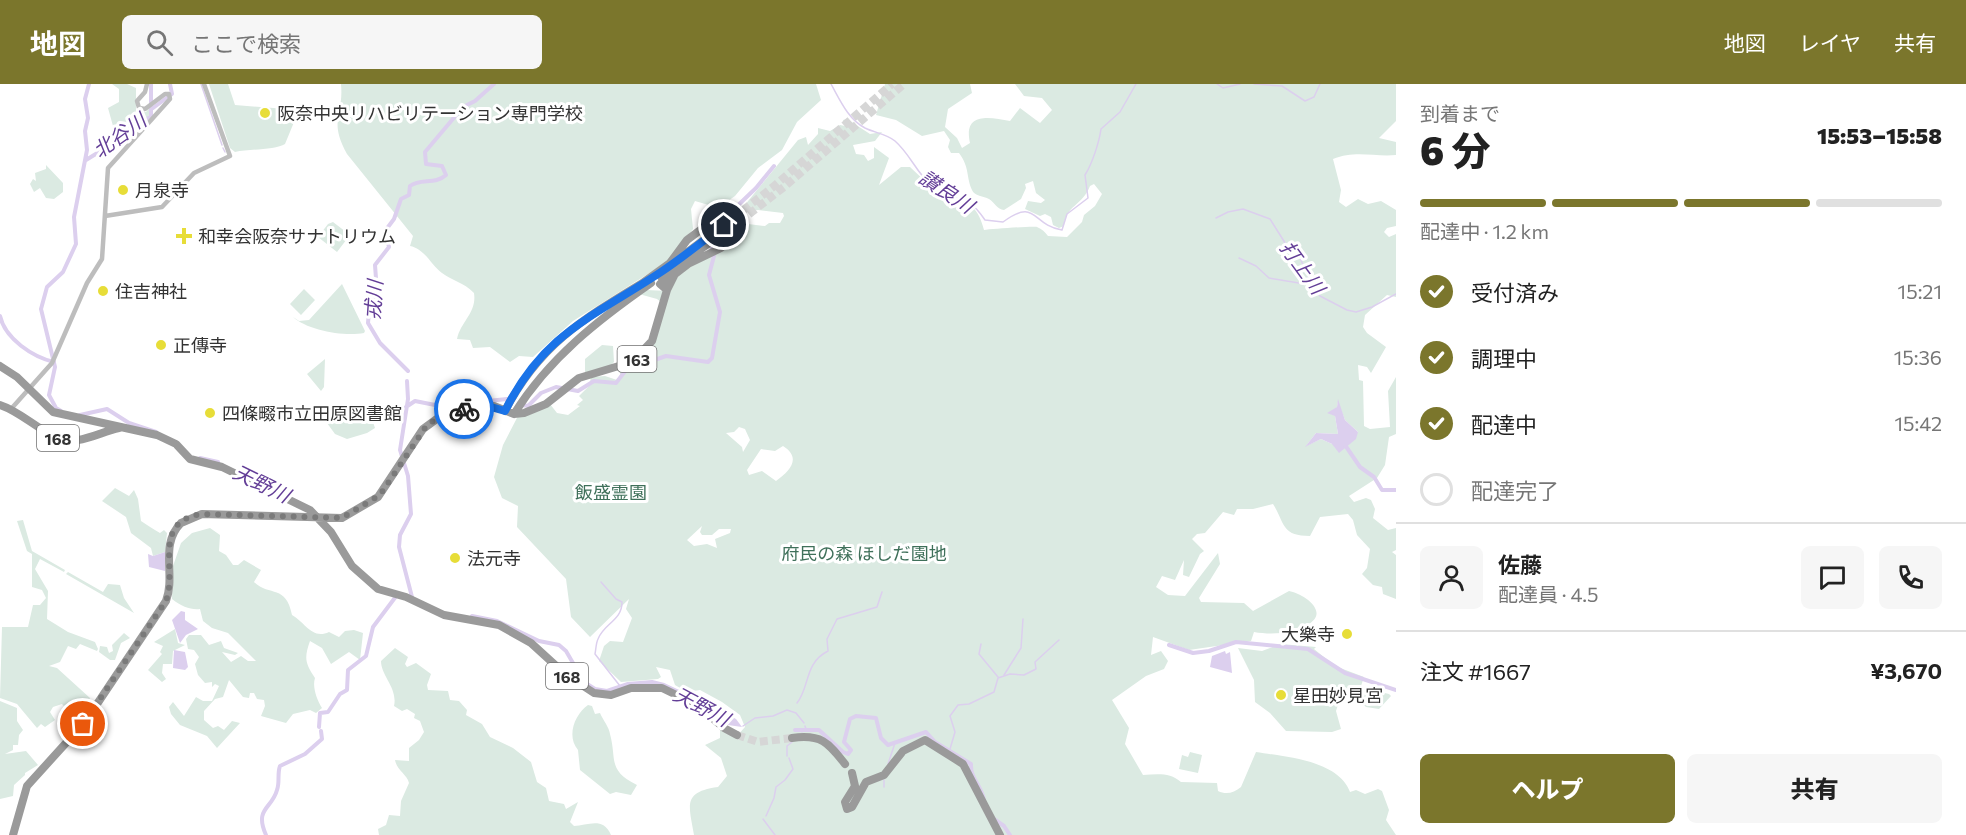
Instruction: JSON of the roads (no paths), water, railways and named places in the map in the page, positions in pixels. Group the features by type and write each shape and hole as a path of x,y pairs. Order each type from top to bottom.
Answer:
{"highway":[{"name":"163","path":"727,210 734,220 734,228 727,242 714,253 679,270 667,290 652,341 639,357 628,364 579,378 534,410 514,414 556,359 641,284 670,263 685,243 727,210"},
{"name":"163","path":"641,284 724,229"},
{"path":"698,233 691,240 693,244 709,240"},
{"name":"163","path":"667,290 661,287 662,281 698,252 709,240"},
{"name":"163","path":"505,411 524,376 549,347 578,322 628,295 698,252"},
{"name":"168","path":"0,366 30,389 46,407 58,414 166,439 178,446 190,459 222,467 273,494 299,504 323,519 354,568 378,589 397,594 444,615 499,625 531,643 550,662 587,690 610,694 631,688 658,687 696,705 724,728 737,735"},
{"name":"168","path":"0,405 46,433 63,439 82,439 124,428"},
{"path":"13,835 27,786 85,722 162,608 170,584 169,545 174,531 181,522 202,514 342,518 372,502 423,429 438,418 476,405 514,414"},
{"path":"792,738 812,736 822,740 845,764"},
{"path":"852,773 855,786 845,802 847,809 852,807 866,782 884,775 903,751 922,741 930,741 963,764 1000,835"}],"main road":[{"path":"10,409 30,389 56,356 87,283 102,258 108,168 170,96 152,102 144,109 137,105 147,84"},
{"path":"105,216 162,207 194,173 230,156 204,84"}],"water":[{"path":"1338,399 1345,420 1358,432 1356,439 1339,453 1332,444 1321,439 1305,447 1316,433 1338,434 1335,416 1327,413 1337,407"},
{"path":"165,552 165,571 149,567 148,554 153,556"},
{"path":"181,611 185,612 185,620 198,629 186,635 180,643 172,620"},
{"path":"174,650 185,652 188,667 185,670 173,668"},
{"path":"1225,651 1226,654 1230,652 1232,673 1210,667 1212,656"},
{"path":"698,699 736,719 742,727 728,725 696,702"}],"waterway":[{"name":"天野川","path":"61,411 56,408 49,395 55,367 41,309 47,287 63,272 76,244 74,217 87,150 85,131 88,118 85,99 89,84"},
{"name":"北谷川","path":"86,160 125,136 151,116 151,84"},
{"name":"北谷川","path":"153,108 172,94 170,84"},
{"path":"201,84 222,145"},
{"name":"戎川","path":"408,371 380,343 368,323 369,311 377,292 375,265 389,247 385,231 394,219 401,199 409,195 410,186 419,182 437,180 446,175 442,166 426,164 425,152 463,107 475,101 494,84"},
{"name":"讃良川","path":"831,84 854,120 865,128 895,141 931,185 945,184 948,195 969,203 985,220 1003,222 1014,215 1028,212 1044,223 1062,230 1067,214 1088,198 1085,175 1095,153 1101,129 1120,112 1136,84"},
{"name":"讃良川","path":"1217,84 1223,88 1240,84"},
{"name":"讃良川","path":"1254,84 1282,86 1305,101 1314,97 1320,84"},
{"path":"223,148 225,152"},
{"path":"732,211 756,188 774,166"},
{"name":"打上川","path":"1216,218 1228,212 1243,209 1270,219 1287,246 1300,258 1312,285 1320,296 1347,310 1356,312 1372,307 1396,294"},
{"path":"522,405 528,406 541,393 556,387 578,391 594,381 616,383 626,370 666,356 708,362 712,358 720,312 709,275 714,256 707,233 728,215"},
{"path":"1239,258 1256,266 1269,278 1311,285"},
{"path":"0,316 8,332 21,346 37,356 54,362"},
{"name":"戎川","path":"407,381 408,399 400,450 408,476 411,514 400,535 399,547 412,597"},
{"path":"406,407 415,401 440,406 507,399"},
{"name":"天野川","path":"80,415 107,409 129,423 156,432"},
{"path":"1345,445 1360,467 1374,477 1382,490 1396,490"},
{"name":"天野川","path":"200,458 218,462"},
{"path":"601,582 616,599 622,602 619,614 601,634 595,654 620,686"},
{"path":"797,703 815,662 828,651 827,639 837,619 877,607 882,592"},
{"path":"319,727 320,713 328,712 340,694 347,690 348,670 366,656 373,627 397,595"},
{"name":"天野川","path":"472,616 497,621 539,641 559,645 566,651 584,682 595,689 607,691 628,684 652,682 664,685 700,702"},
{"path":"1004,675 1021,648 1023,619"},
{"path":"950,749 955,732 950,716 958,705 969,704 994,692 998,678 1010,674 1024,675 1036,669 1035,662 1059,640"},
{"path":"1169,645 1193,653 1209,651 1236,642 1308,649 1345,673 1396,690"},
{"path":"981,644 979,654 998,677"},
{"path":"743,726 755,718 773,716 787,710 796,713 804,723"},
{"name":"天野川","path":"795,730 819,730 848,754 851,750 844,742 850,719 856,716 876,718 881,738 888,745 926,732 935,742 971,764 972,774 984,800"},
{"path":"266,835 263,814 275,796 280,766 305,754 322,739 321,731"},
{"path":"787,756 787,746 792,742"},
{"path":"888,764 895,743"},
{"path":"766,816 776,787 793,769 789,758"},
{"path":"884,780 884,787"},
{"path":"763,819 775,835"},
{"name":"天野川","path":"994,819 1004,826 1010,835"}],"tunnel":[{"path":"724,225 773,187 892,84"},
{"path":"730,229 784,187 904,84"},
{"path":"737,735 758,742 792,738"}],"place":[{"name":"阪奈中央リハビリテーション専門学校","path":"265,113"},
{"name":"月泉寺","path":"123,190"},
{"name":"和幸会阪奈サナトリウム","path":"184,236"},
{"name":"住吉神社","path":"103,291"},
{"name":"正傳寺","path":"161,345"},
{"name":"四條畷市立田原図書館","path":"210,413"},
{"name":"法元寺","path":"455,558"},
{"name":"大樂寺","path":"1347,634"},
{"name":"星田妙見宮","path":"1281,695"}],"park label":[{"name":"飯盛霊園","path":"611,492"},
{"name":"府民の森 ほしだ園地","path":"864,553"}]}
